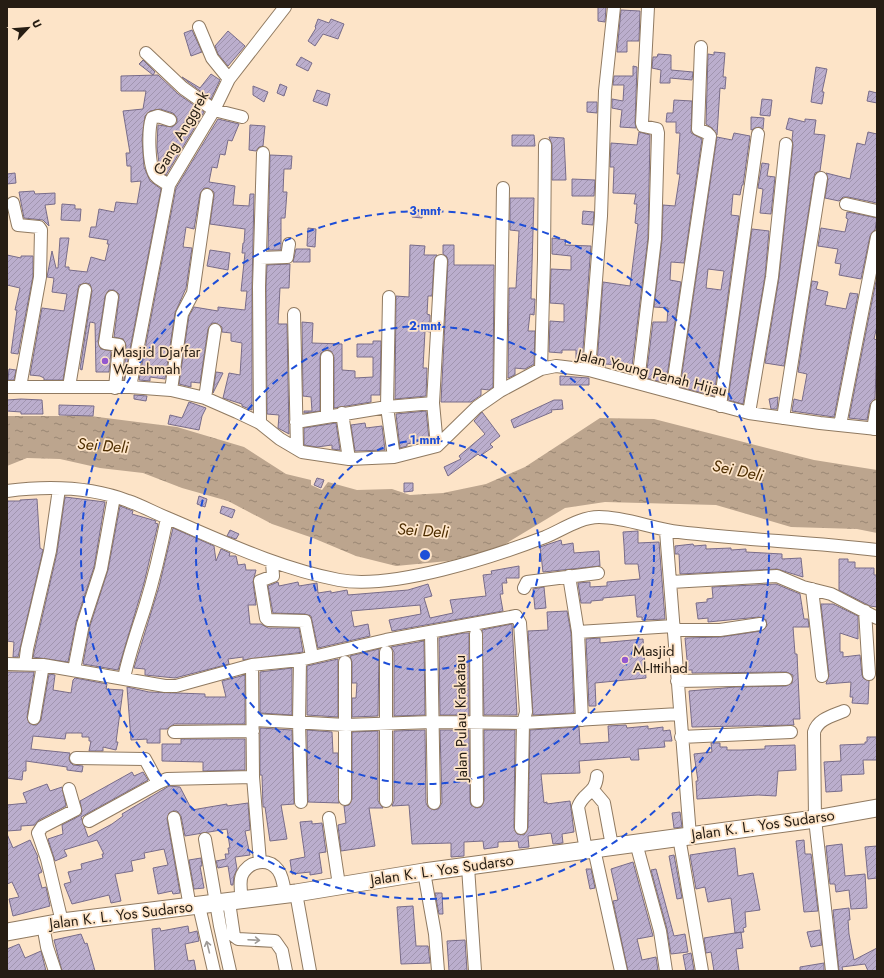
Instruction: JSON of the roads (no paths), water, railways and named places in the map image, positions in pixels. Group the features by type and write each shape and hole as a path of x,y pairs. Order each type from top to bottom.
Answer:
{"highway":[{"name":"Jalan K. L. Yos Sudarso","path":"7,932 62,922 290,894 424,872 815,819 877,808"}],"street":[{"name":"Gang Anggrek","path":"130,388 169,185 214,110 229,79 285,7"},
{"path":"589,370 601,216 605,91 614,7"},
{"path":"638,382 655,239 658,133 657,130 643,126 642,123 648,7"},
{"path":"199,27 212,58 229,79"},
{"path":"672,392 710,136 707,132 698,129 701,47"},
{"path":"146,53 183,88 214,110 242,117"},
{"path":"169,185 157,178 153,172 149,149 152,118 158,116 170,120"},
{"path":"720,406 758,134"},
{"path":"749,413 772,277 786,144"},
{"path":"541,369 545,145"},
{"path":"260,423 260,258 263,153"},
{"path":"783,418 821,178"},
{"path":"500,391 503,188"},
{"path":"171,390 182,314 193,293 207,195"},
{"path":"13,202 17,224 39,227 41,230 40,277 20,387"},
{"path":"846,204 877,211"},
{"path":"840,425 877,237"},
{"path":"260,258 287,257 289,244"},
{"path":"437,446 433,403 441,260"},
{"path":"69,387 85,290"},
{"path":"112,297 105,343 119,345 115,388"},
{"path":"389,297 387,407 394,457"},
{"path":"294,314 297,448"},
{"path":"205,398 215,330"},
{"path":"327,357 327,415"},
{"name":"Jalan Young Panah Hijau","path":"7,387 130,388 171,390 205,398 260,423 280,439 302,452 349,459 394,457 437,446 477,407 500,391 541,369 556,366 589,370 749,413 875,429"},
{"path":"296,422 327,415 433,403"},
{"path":"875,429 877,406"},
{"path":"342,413 349,459"},
{"path":"7,491 59,489 86,491 127,500 272,562 341,580 376,582 437,570 487,557 546,536 584,519 599,517 631,522 666,531 726,538 828,544 877,550"},
{"path":"26,664 27,649 50,551 59,489"},
{"path":"74,670 83,624 101,569 114,497"},
{"path":"124,678 130,648 145,607 157,563 167,518"},
{"path":"666,531 671,582 681,737 684,836 702,971"},
{"path":"272,562 273,576 260,581 266,618 268,620 305,620 312,656"},
{"path":"524,588 526,582 598,573"},
{"path":"569,576 578,632 582,720"},
{"path":"671,582 777,576 812,589 831,594 877,618"},
{"path":"812,589 822,676"},
{"path":"865,612 869,674"},
{"path":"7,664 43,665 165,686 176,686 252,665 300,660 312,656 514,615 518,617 526,712 523,723 521,828"},
{"path":"578,632 674,628 720,630 760,624"},
{"path":"431,632 434,804"},
{"name":"Jalan Pulau Krakatau","path":"476,634 477,801"},
{"path":"386,652 386,801"},
{"path":"300,660 300,802"},
{"path":"345,662 345,799"},
{"path":"34,718 43,665"},
{"path":"252,665 253,777 260,862"},
{"path":"677,681 786,679"},
{"path":"832,971 815,819 814,732 816,727 823,720 844,711"},
{"path":"174,732 299,722 346,725 432,722 476,724 523,723 679,714"},
{"path":"681,737 791,732"},
{"path":"76,758 145,759 158,782"},
{"path":"597,776 596,784 593,790 580,802 578,807 621,971"},
{"path":"90,820 158,782 167,779 253,777"},
{"path":"62,922 47,859 38,832 42,827 75,810 69,789"},
{"path":"593,790 604,803 612,846"},
{"path":"174,818 194,906 214,971"},
{"path":"329,818 339,885"},
{"path":"205,839 229,902 230,919 234,936 238,939 275,941 282,951 286,971"},
{"path":"636,843 660,931 666,971"},
{"path":"230,971 229,902 246,868 252,864 260,862 271,864 278,870 290,894 310,971"},
{"path":"468,867 475,971"},
{"path":"424,872 434,934 438,971"},
{"path":"42,925 55,971"}],"water":[{"name":"Sei Deli","path":"7,416 90,416 177,427 244,447 286,474 311,480 311,485 322,490 328,482 357,490 392,489 410,495 443,493 486,484 525,467 600,418 654,419 814,460 877,470 877,533 857,529 791,527 716,505 605,502 565,508 497,549 448,561 396,566 356,556 313,538 272,524 228,501 182,488 143,473 100,468 60,459 27,458 7,466"}],"place":[{"name":"Masjid Dja'far Warahmah","path":"105,361"},
{"name":"Masjid Al-Ittihad","path":"625,660"}]}
